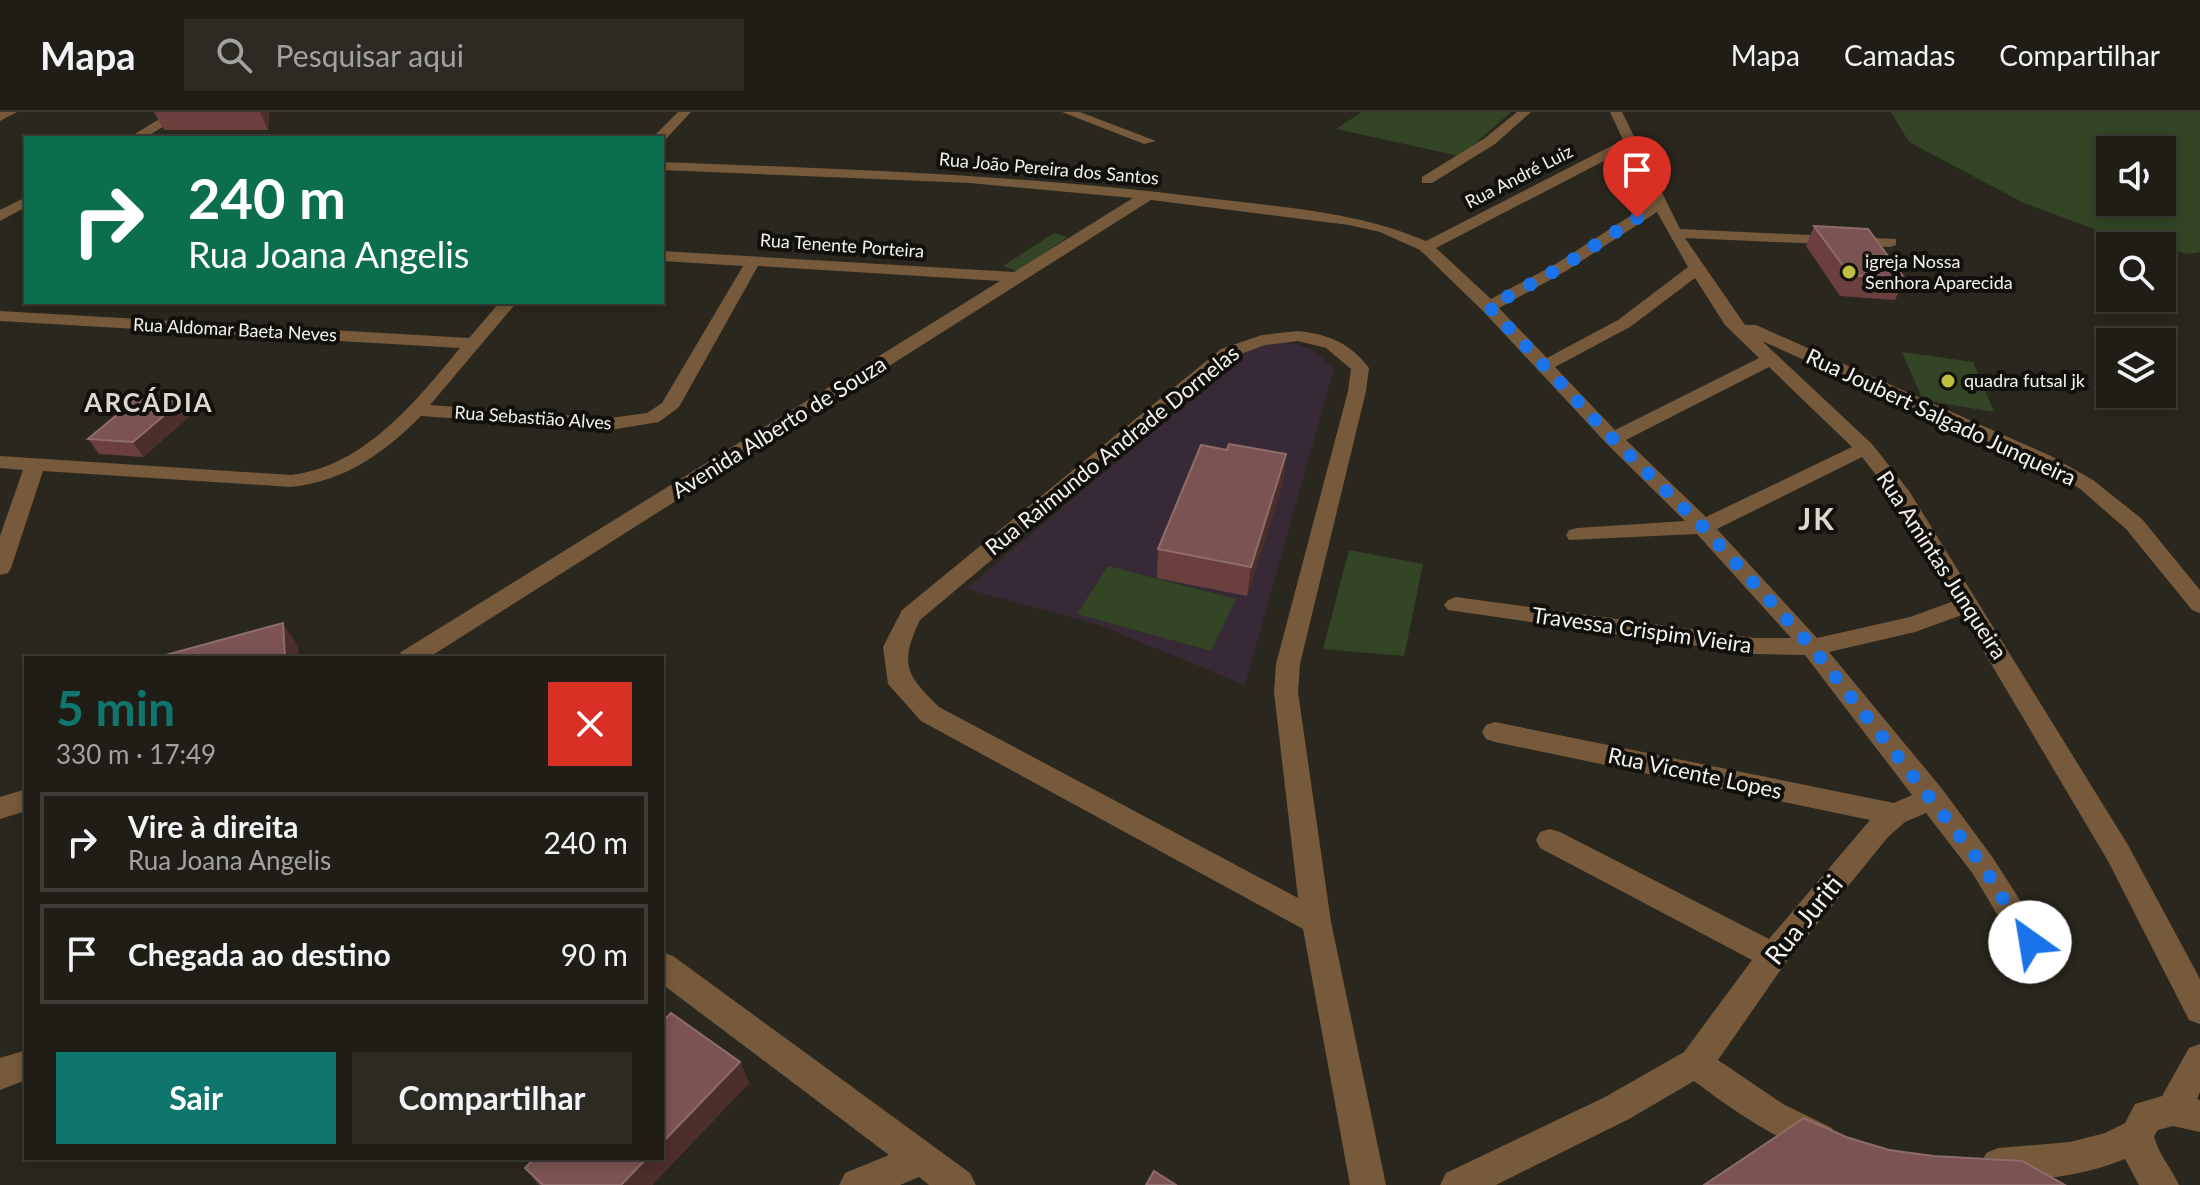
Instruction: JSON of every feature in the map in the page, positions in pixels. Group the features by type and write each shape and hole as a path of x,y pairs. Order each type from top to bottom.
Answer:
{"street":[{"path":"0,117 11,112"},
{"path":"138,136 180,112"},
{"path":"661,136 685,112"},
{"path":"1068,112 1149,141"},
{"path":"1427,180 1490,141 1525,112"},
{"name":"Rua Amintas Junqueira","path":"1616,112 1674,233 1731,321 1865,448 1899,491 2118,853 2200,1010"},
{"name":"Rua André Luiz","path":"1426,247 1630,142"},
{"name":"Rua João Pereira dos Santos","path":"664,166 969,179 1148,195 1349,220 1385,229 1426,247 1489,307 1613,439 1703,527 1812,647 1933,798 1983,866 2030,942"},
{"name":"Avenida Alberto de Souza","path":"413,656 1148,195"},
{"path":"0,216 24,202"},
{"path":"1489,307 1560,268 1659,204"},
{"path":"0,222 24,224"},
{"path":"1674,233 1890,242"},
{"name":"Rua Tenente Porteira","path":"664,256 1019,277"},
{"name":"Rua Sebastião Alves","path":"415,410 610,424 652,418 669,407 754,260"},
{"path":"1545,365 1583,349 1634,320 1696,269"},
{"path":"0,462 291,481 319,477 343,468 367,453 415,410 507,304"},
{"name":"Rua Aldomar Baeta Neves","path":"0,316 471,343"},
{"name":"Rua Joubert Salgado Junqueira","path":"1731,321 2044,460 2086,484 2134,524 2200,605"},
{"name":"Rua Raimundo Andrade Dornelas","path":"1316,922 930,714 900,684 895,647 910,616 920,607 1227,353 1250,342 1279,335 1311,337 1337,345 1352,356 1360,368 1357,391 1288,664 1288,722 1316,922 1368,1185"},
{"path":"1613,439 1771,359"},
{"path":"1577,535 1703,527 1865,448"},
{"path":"0,568 35,464"},
{"name":"Travessa Crispim Vieira","path":"1456,605 1755,646 1812,647 1888,631 1967,605"},
{"name":"Rua Vicente Lopes","path":"1495,732 1895,814"},
{"name":"Rua Juriti","path":"1696,1063 1773,956 1878,829 1895,814 1933,798"},
{"path":"0,808 24,801"},
{"path":"1550,840 1773,956"},
{"path":"664,967 958,1185"},
{"path":"1973,1163 2020,1166 2102,1152 2137,1135 2147,1116 2186,1113 2200,1059"},
{"path":"1458,1185 1617,1108 1696,1063 1791,1128 1842,1150 1856,1152"},
{"path":"0,1074 24,1066"},
{"path":"2137,1135 2143,1162 2161,1185"},
{"path":"857,1185 921,1159"},
{"path":"2020,1166 2054,1185"}],"shaded area":[{"path":"1272,342 1298,344 1315,351 1334,369 1245,685 1096,624 966,589 1250,349"}],"green space":[{"path":"1362,112 1511,112 1472,146 1464,157 1336,129"},
{"path":"1891,112 2200,112 2200,252 2187,254 2176,251 2176,232 2102,232 2024,203 1909,142"},
{"path":"1054,233 1068,237 1017,271 1003,266"},
{"name":"quadra futsal jk","path":"1902,352 1973,362 1994,412 1923,400"},
{"path":"1349,550 1423,564 1404,656 1323,649"},
{"path":"1108,566 1236,599 1211,651 1077,614"}],"building":[{"path":"1814,226 1868,229 1905,279 1850,275"},
{"path":"136,399 181,401 133,442 88,439"},
{"path":"1229,444 1286,454 1251,567 1158,549 1201,445 1227,450"},
{"path":"283,623 285,656 162,656"},
{"path":"671,1013 740,1062 664,1141 664,1020"},
{"path":"1804,1118 1846,1137 1889,1150 2022,1161 2065,1185 1704,1185"},
{"path":"533,1160 645,1160 621,1185 543,1185 525,1168"},
{"path":"1154,1171 1176,1185 1146,1185"}],"place":[{"name":"igreja Nossa Senhora Aparecida","path":"1849,272"},
{"name":"quadra futsal jk","path":"1948,381"}],"district":[{"name":"ARCÁDIA","path":"149,403"},
{"name":"JK","path":"1817,520"}],"route":[{"path":"1637,218 1560,268 1489,307 1613,439 1703,527 1812,647 1933,798 1983,866 2030,942"}]}
